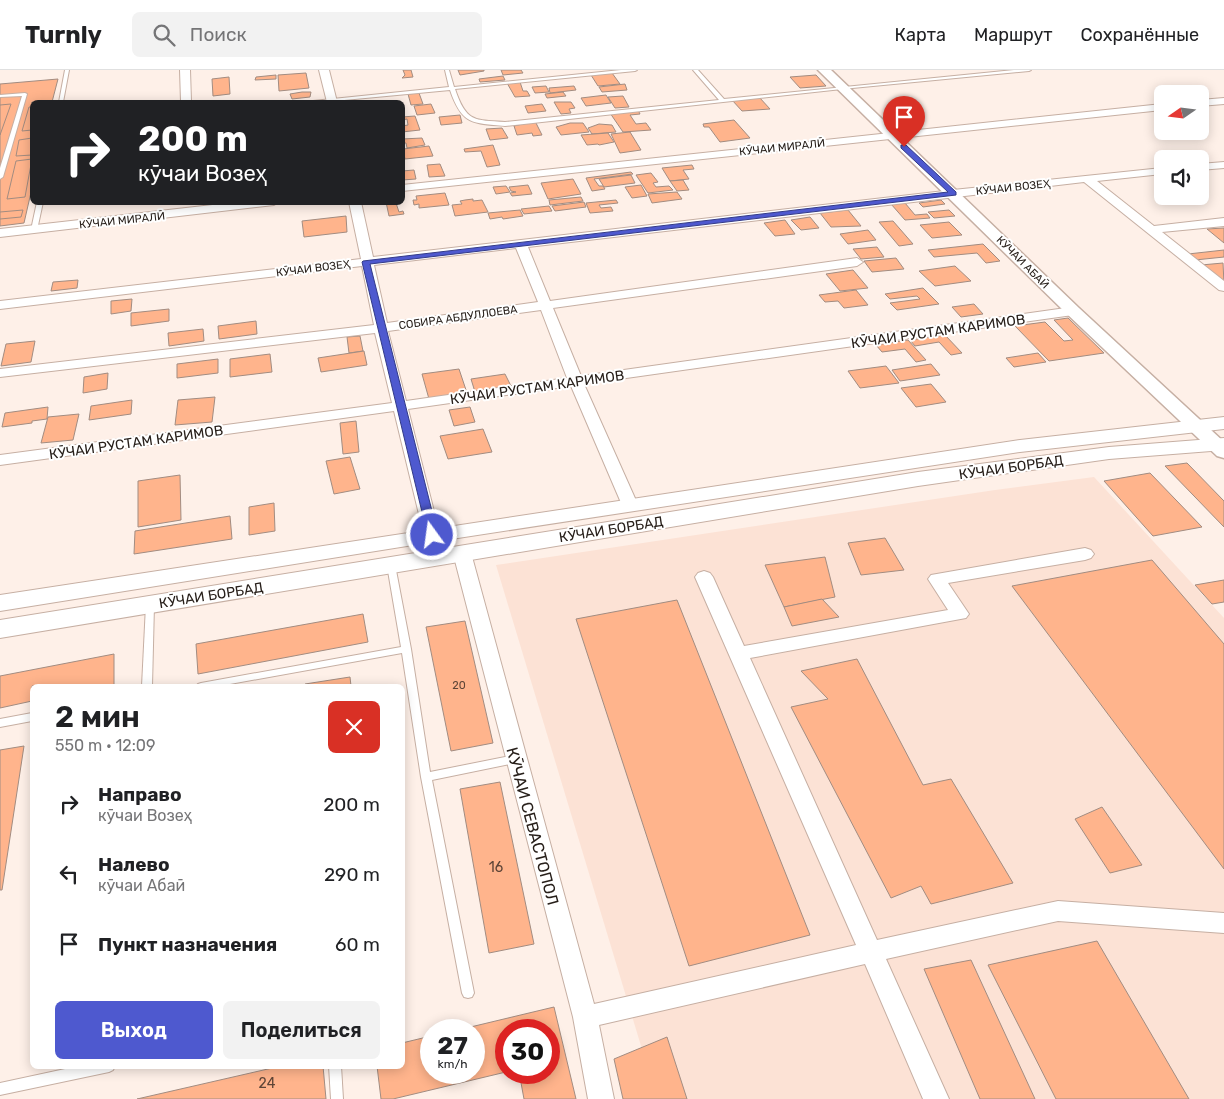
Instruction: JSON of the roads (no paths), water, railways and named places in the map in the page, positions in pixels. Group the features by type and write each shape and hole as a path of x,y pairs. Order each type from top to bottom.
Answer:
{"main road":[{"name":"КӮЧАИ БОРБАД","path":"0,603 1020,446 1224,423"},
{"name":"КӮЧАИ БОРБАД","path":"0,629 918,479 1109,453 1221,447"}],"street":[{"path":"185,70 186,100"},
{"path":"324,70 332,100"},
{"name":"КӮЧАИ АБАӢ","path":"824,70 1073,311 1221,447"},
{"path":"1209,102 1224,100"},
{"name":"КӮЧАИ МИРАЛӢ","path":"405,188 1154,108"},
{"path":"1209,166 1224,165"},
{"name":"КӮЧАИ ВОЗЕҲ","path":"0,305 1154,172"},
{"path":"1087,179 1224,286"},
{"name":"КӮЧАИ МИРАЛӢ","path":"0,233 248,205"},
{"path":"355,205 381,328 432,535"},
{"path":"1152,230 1224,222"},
{"path":"521,244 576,382 630,505"},
{"name":"СОБИРА АБДУЛЛОЕВА","path":"0,373 381,328 856,262"},
{"name":"КӮЧАИ РУСТАМ КАРИМОВ","path":"0,460 576,382 1073,311"},
{"name":"КӮЧАИ СЕВАСТОПОЛ","path":"462,553 515,759 585,1017 601,1099"},
{"path":"738,654 960,614 937,579 1085,554"},
{"path":"704,577 936,1099"},
{"path":"585,1017 1058,911 1224,923"}],"lane":[{"path":"60,100 67,70"},
{"path":"447,70 451,88 464,113 476,122 505,124 722,100 1029,70"},
{"path":"341,100 635,70"},
{"path":"695,70 722,100"},
{"path":"946,70 956,77"},
{"path":"0,96 26,94 0,177"},
{"path":"34,230 39,205"},
{"path":"391,565 426,777 468,993"},
{"path":"148,684 150,605"},
{"path":"212,684 406,649"},
{"path":"0,723 30,717"},
{"path":"426,777 515,759"},
{"path":"0,1089 95,1069"},
{"path":"335,1069 337,1099"}]}
